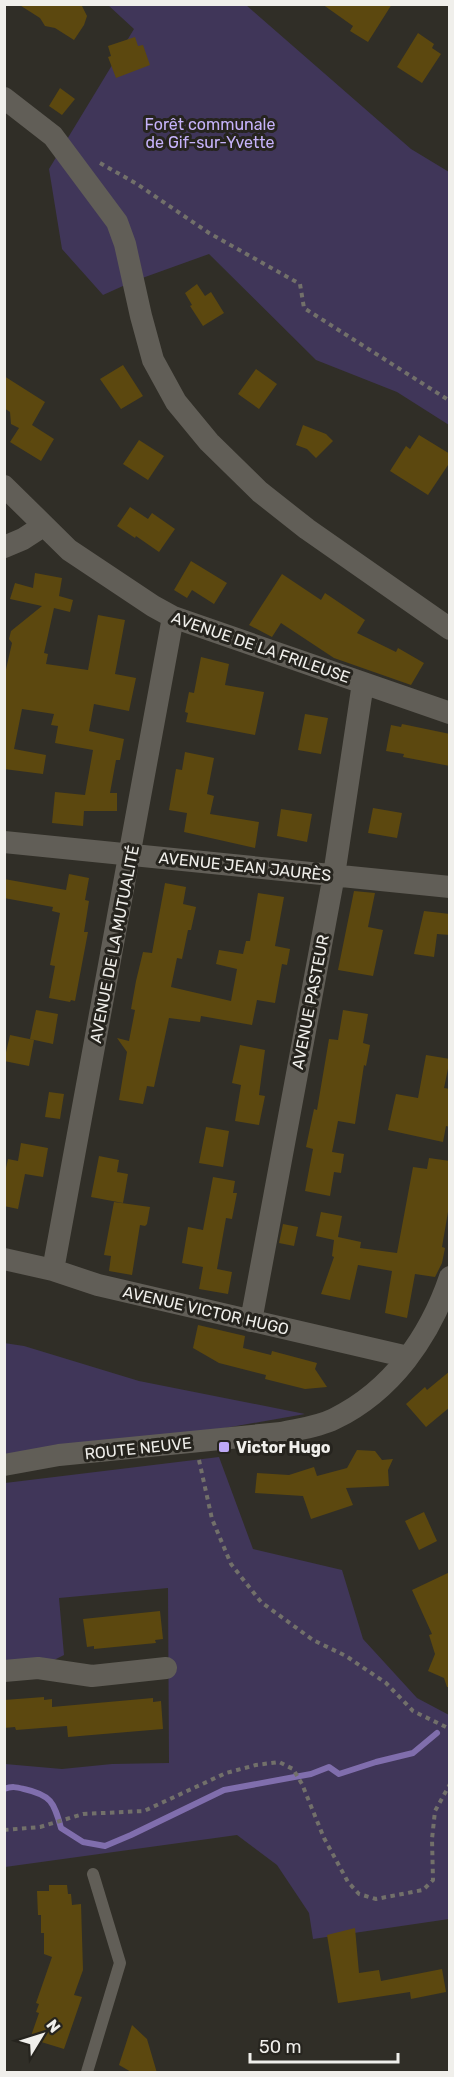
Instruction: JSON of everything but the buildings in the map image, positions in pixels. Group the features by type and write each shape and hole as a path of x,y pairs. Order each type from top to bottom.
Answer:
{"street":[{"path":"4,98 53,136 117,222 125,244 153,360 176,402 208,442 260,492 307,529 450,629"},
{"name":"AVENUE DE LA FRILEUSE","path":"4,486 69,550 173,617 450,713"},
{"path":"4,547 23,539 43,526"},
{"name":"AVENUE DE LA MUTUALITÉ","path":"53,1270 173,617"},
{"name":"AVENUE PASTEUR","path":"251,1321 334,875 363,683"},
{"name":"AVENUE JEAN JAURÈS","path":"4,842 450,886"},
{"name":"AVENUE VICTOR HUGO","path":"4,1259 53,1270 98,1285 408,1357"},
{"name":"ROUTE NEUVE","path":"4,1465 59,1455 271,1434 312,1427 333,1419 375,1393 408,1357 432,1321 450,1277"},
{"path":"4,1671 38,1668 92,1676 166,1668"}],"lane":[{"path":"87,2073 120,1963 93,1874"}],"path":[{"path":"90,157 137,184 209,233 300,284 304,308 450,401"},
{"path":"201,1470 212,1519 231,1564 261,1602 313,1640 346,1656 386,1683 413,1711 450,1729"},
{"path":"4,1830 40,1827 83,1814 144,1811 226,1773 279,1762 293,1769 302,1784 324,1838 348,1882 359,1894 376,1899 423,1890 433,1880 432,1839 435,1811 450,1784"}],"green space":[{"name":"Forêt communale de Gif-sur-Yvette","path":"108,5 246,5 411,149 449,172 449,425 397,392 316,360 209,254 134,281 103,295 62,249 49,169 134,29"},
{"path":"4,1343 24,1346 139,1381 305,1414 174,1437 5,1460"},
{"path":"219,1457 253,1549 342,1570 363,1639 417,1698 449,1715 449,1919 313,1939 309,1913 277,1865 237,1835 5,1867 5,1764 62,1769 112,1764 169,1763 168,1588 59,1598 64,1655 38,1668 5,1671 5,1483"}],"waterway":[{"path":"4,1789 16,1787 46,1797 56,1812 61,1828 83,1842 105,1846 224,1790 311,1774 329,1767 339,1774 413,1753 437,1733"}],"place":[{"name":"Victor Hugo","path":"224,1447"}]}
